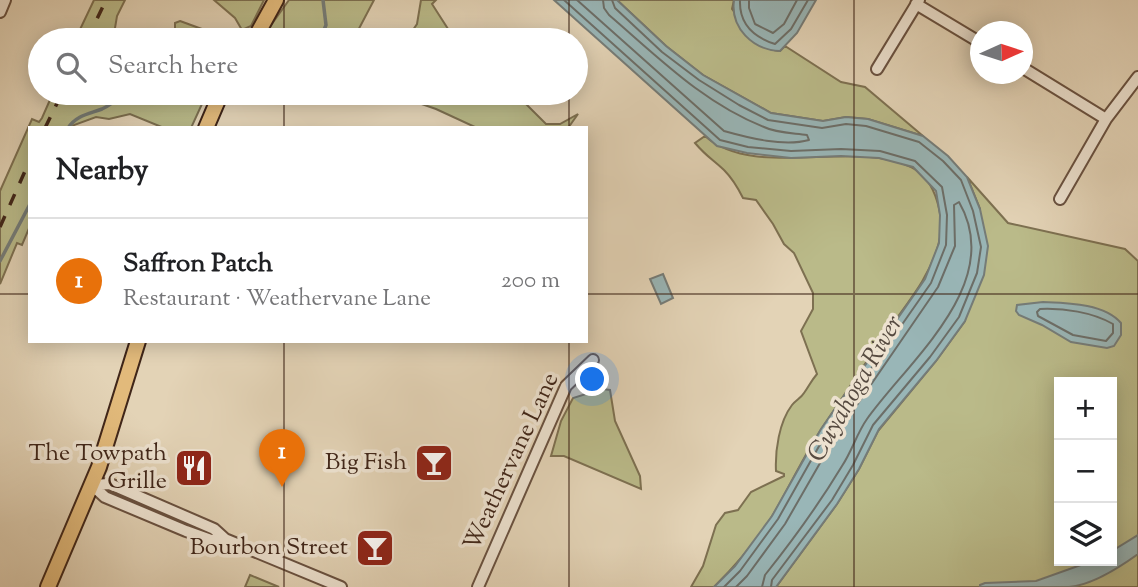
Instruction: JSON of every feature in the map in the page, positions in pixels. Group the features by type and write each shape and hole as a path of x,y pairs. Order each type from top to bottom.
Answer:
{"main road":[{"path":"261,28 276,0"},
{"path":"207,126 217,105"},
{"path":"48,587 92,485 137,343"}],"street":[{"path":"877,69 917,2 970,36"},
{"path":"1033,74 1106,119"},
{"path":"1060,199 1106,119 1138,76"},
{"name":"Weathervane Lane","path":"478,587 566,386 593,360"},
{"path":"92,485 110,484 214,529 225,539 341,587"},
{"path":"92,485 105,497 153,517 211,540 225,539"},
{"path":"153,517 158,505"},
{"path":"193,533 198,522"}],"green space":[{"path":"94,0 125,0 117,16 115,28 81,28"},
{"path":"214,0 264,0 251,26 241,28 235,18"},
{"path":"289,0 374,0 359,28 269,28"},
{"path":"421,0 436,0 432,4 447,28 414,28"},
{"path":"617,0 734,0 732,9 758,42 772,50 780,51 785,46 841,82 865,87 923,136 868,119 846,117 823,121 771,113 703,75 666,46"},
{"path":"180,21 199,28 175,28 175,23"},
{"path":"48,105 202,105 192,126 159,126 130,114 109,119 96,117 73,126 29,126 32,119 39,122"},
{"path":"424,105 527,105 546,124 560,124 578,114 569,126 473,126"},
{"path":"28,128 28,231 22,245 17,243 0,284 0,191"},
{"path":"705,136 726,149 750,155 777,158 861,157 887,159 911,167 920,173 933,191 941,225 934,258 922,281 817,436 761,533 714,587 691,587 703,566 716,525 725,513 738,510 751,492 784,476 776,471 781,428 792,405 803,395 817,374 801,331 813,309 813,293 794,253 784,244 756,200 743,198 727,173 695,143"},
{"path":"967,177 1008,223 1125,249 1138,261 1138,587 776,587 837,504 878,431 965,321 980,209"},
{"path":"602,389 610,390 615,421 640,476 641,489 564,456 551,456 561,421 573,398"},
{"path":"250,575 279,587 245,587"}],"water":[{"name":"Cuyahoga River","path":"554,0 617,0 666,46 703,75 771,113 823,121 846,117 868,119 923,136 948,156 967,177 980,209 988,246 984,275 965,321 936,361 879,429 837,504 776,587 714,587 735,566 772,516 821,429 925,279 939,243 940,215 936,191 913,167 879,158 791,158 747,153 717,146"},
{"path":"734,0 816,0 797,33 780,51 761,47 745,36 736,20"},
{"path":"663,274 673,298 661,304 650,279"},
{"path":"1043,302 1084,305 1105,311 1121,323 1121,335 1114,346 1107,348 1071,342 1016,311 1017,305"},
{"path":"1138,535 1138,554 1114,570 1078,586 980,587 985,583 1036,581 1078,566 1117,566 1117,548"}],"waterway":[{"path":"323,0 325,28"},
{"path":"70,126 79,118 109,105"},
{"path":"0,261 28,208"}],"railway":[{"path":"93,28 106,0"},
{"path":"46,126 56,105"},
{"path":"0,227 28,164"}],"place":[{"name":"Big Fish","path":"434,463"},
{"name":"The Towpath Grille","path":"194,468"},
{"name":"Saffron Patch","path":"282,487"},
{"name":"Bourbon Street","path":"375,548"}]}
